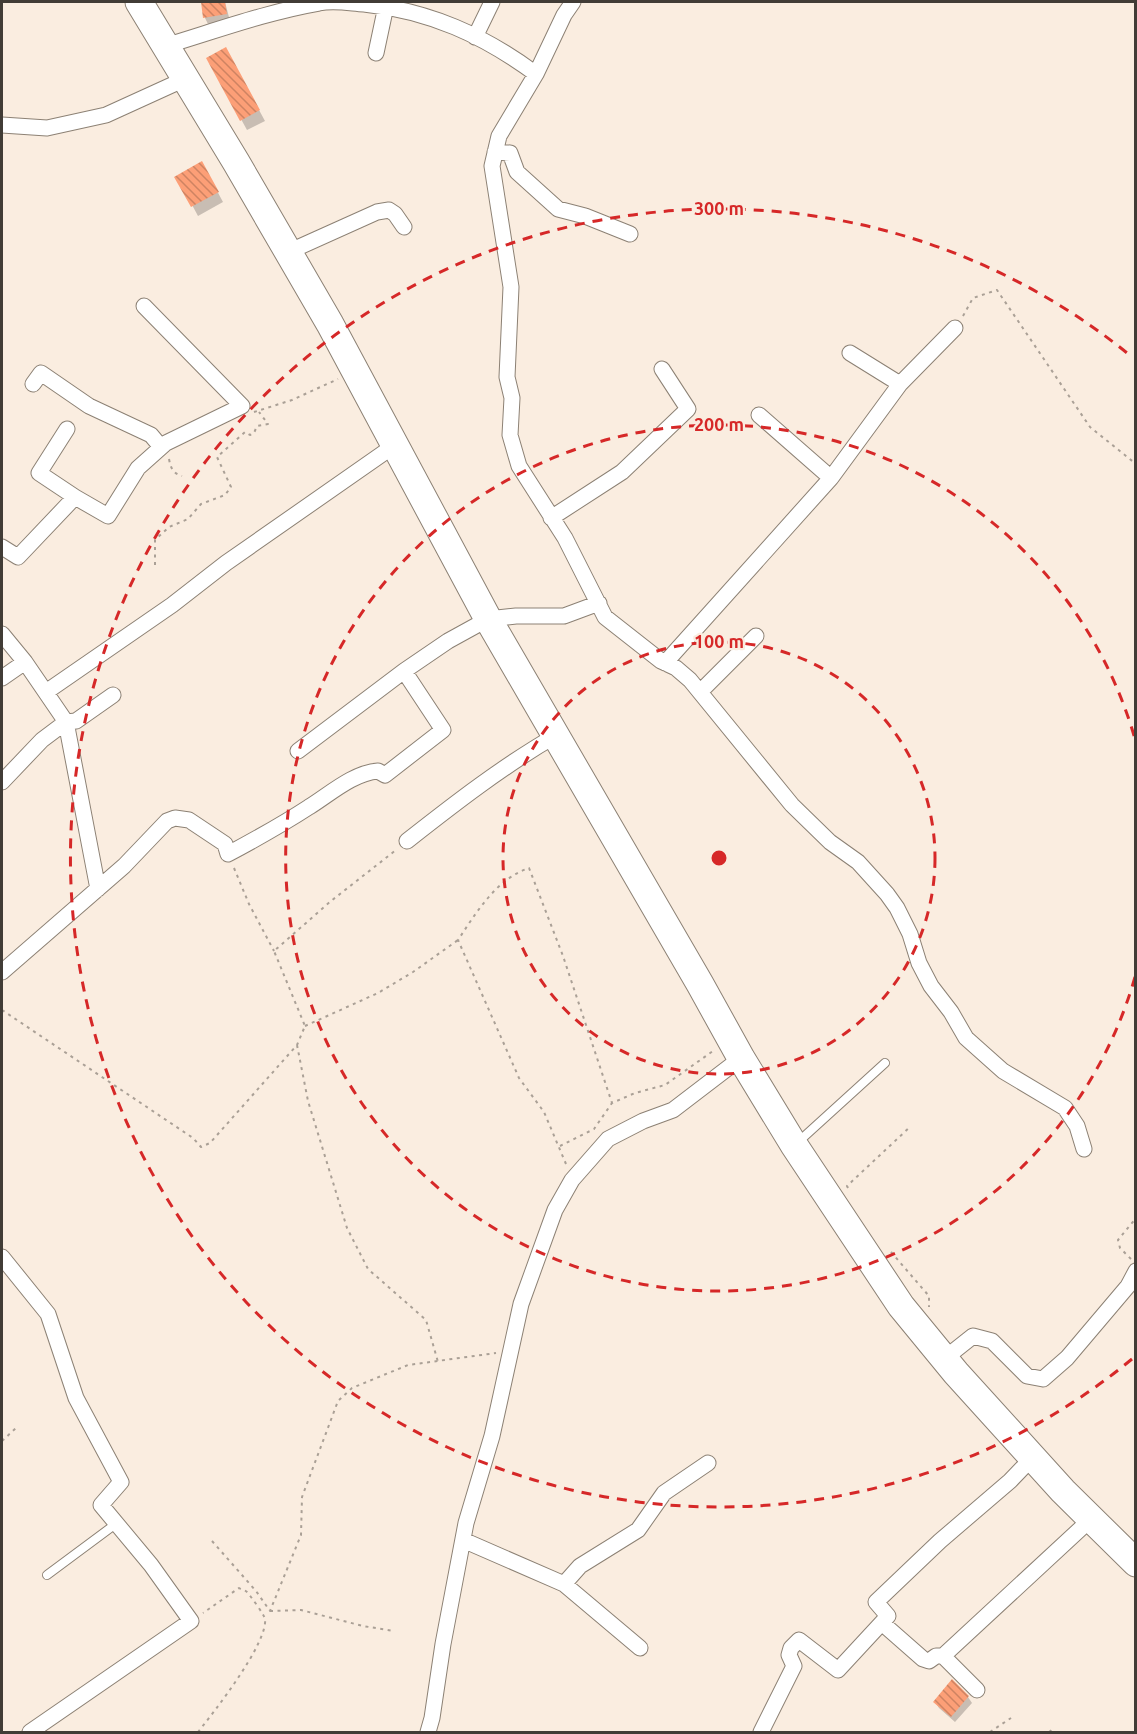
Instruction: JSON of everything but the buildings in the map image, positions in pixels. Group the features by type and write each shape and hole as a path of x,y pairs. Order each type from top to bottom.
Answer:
{"highway":[{"path":"139,2 288,252 356,372 488,619 794,1145 901,1306 944,1359 1091,1519 1133,1556"}],"street":[{"path":"475,37 492,2"},
{"path":"573,2 564,15 536,74 499,136 492,166 511,286 507,377 512,398 510,435 519,466 564,538 605,617 665,663 676,668 700,692 792,805 830,842 858,862 887,894 910,934 931,986 951,1012 966,1038 1003,1071 1065,1108 1077,1126 1084,1149"},
{"path":"165,46 319,3 393,5 438,19 516,59 536,74"},
{"path":"376,53 393,5"},
{"path":"2,125 47,128 106,115 185,80"},
{"path":"495,152 510,153 517,172 558,209 585,216 630,234"},
{"path":"288,252 377,212 389,210 395,214 404,227"},
{"path":"67,429 39,473 108,516 138,468 166,442 242,406 144,306"},
{"path":"665,663 831,478 900,384 955,328"},
{"path":"850,353 900,384"},
{"path":"551,518 622,472 688,409 662,369"},
{"path":"33,384 41,373 77,396 88,406 151,435 162,447"},
{"path":"759,415 831,478"},
{"path":"46,692 395,445"},
{"path":"2,547 18,557 75,497"},
{"path":"298,751 404,671 448,641 488,619 516,616 564,616 599,603"},
{"path":"2,634 25,662 66,722 98,889"},
{"path":"700,692 756,636"},
{"path":"2,678 25,662"},
{"path":"2,972 124,866 167,821 175,818 189,820 225,844 228,854 369,771 378,771 385,775 443,730 404,671"},
{"path":"2,782 42,740 66,722 76,721 113,695"},
{"path":"408,841 514,762 555,736"},
{"path":"428,1732 463,1540 495,1425 521,1304 555,1210 572,1180 608,1139 643,1121 673,1110 736,1048"},
{"path":"2,1257 48,1314 76,1398 121,1482 101,1505 151,1565 191,1621 30,1732"},
{"path":"944,1359 974,1336 992,1341 1028,1376 1043,1379 1067,1358 1128,1286 1136,1271"},
{"path":"761,1732 794,1666 789,1655 791,1648 799,1640 838,1670 888,1616 876,1602 940,1541 1010,1481 1033,1457"},
{"path":"564,1584 580,1566 638,1530 664,1493 708,1463"},
{"path":"882,1623 923,1659 929,1661 936,1656 943,1656 1091,1519"},
{"path":"463,1540 564,1584 640,1648"},
{"path":"943,1656 977,1690"}],"lane":[{"path":"794,1145 885,1064"},
{"path":"47,1575 117,1523"}],"path":[{"path":"955,328 973,298 997,290 1090,427 1136,464"},
{"path":"242,406 248,413 259,412 356,372"},
{"path":"155,565 155,540 169,527 188,519 201,504 225,495 231,487 217,457 245,432 250,435 254,433 257,426 268,424 259,412"},
{"path":"162,447 168,455 171,469 182,476"},
{"path":"273,951 331,901 408,841"},
{"path":"228,854 305,1026"},
{"path":"2,1010 193,1138 201,1147 210,1143 297,1046 305,1026 378,993 413,972 458,940 480,906 513,873 529,868 563,956 612,1103"},
{"path":"458,940 519,1078 544,1112 560,1146 572,1180"},
{"path":"297,1046 308,1101 347,1228 368,1269 426,1320 438,1362"},
{"path":"560,1146 594,1129 612,1103 635,1093 665,1085 736,1048"},
{"path":"853,1195 847,1186 911,1126"},
{"path":"1136,1218 1118,1240 1120,1248 1136,1261"},
{"path":"888,1248 929,1296 929,1312"},
{"path":"270,1611 301,1535 302,1497 338,1401 352,1388 408,1365 510,1350"},
{"path":"2,1441 16,1428"},
{"path":"212,1541 256,1591 270,1611"},
{"path":"191,1621 239,1588 247,1593 255,1605 264,1612 266,1621 240,1677 198,1732"},
{"path":"270,1611 301,1610 363,1626 394,1631"},
{"path":"990,1732 1011,1718"}]}
